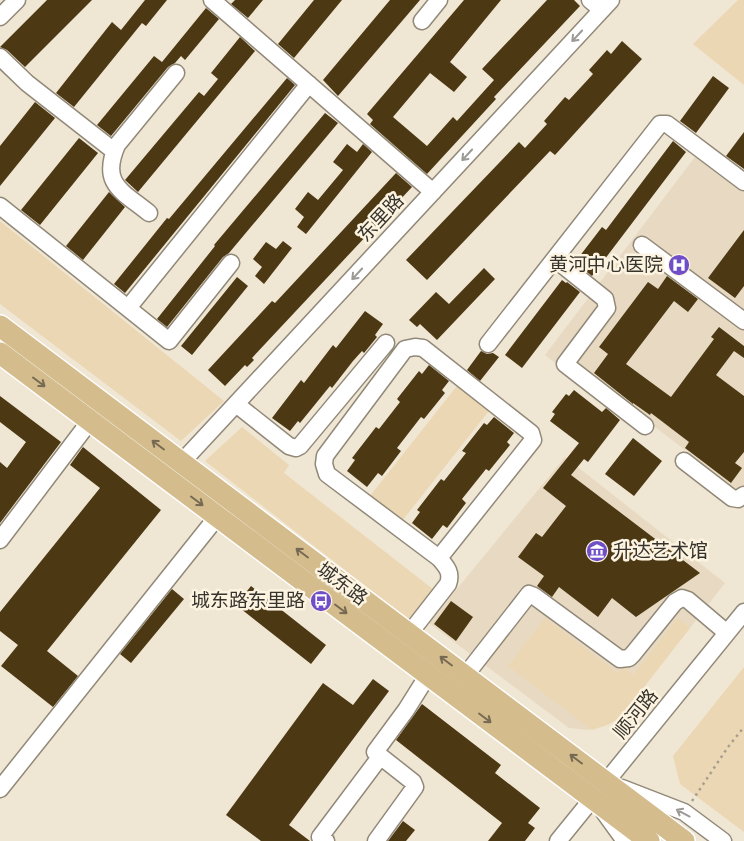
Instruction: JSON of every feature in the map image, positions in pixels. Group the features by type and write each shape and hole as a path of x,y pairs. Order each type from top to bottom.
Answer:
{"main road":[{"name":"城东路","path":"0,326 684,841"},
{"name":"城东路","path":"0,353 649,841"}],"street":[{"path":"0,17 17,0"},
{"path":"212,0 433,192"},
{"path":"422,21 439,0"},
{"name":"东里路","path":"182,463 433,192 601,3"},
{"path":"0,57 27,83 114,151"},
{"path":"149,213 116,187 111,177 114,151 176,73"},
{"path":"128,308 309,84"},
{"path":"488,344 660,124 667,124 744,182"},
{"path":"0,206 168,341 231,263"},
{"path":"642,245 744,322"},
{"path":"555,259 605,299 607,308 565,364 645,426"},
{"path":"236,404 290,446 296,448 300,446 386,343"},
{"path":"409,634 448,584 451,578 450,571 440,558 327,474 324,464 325,456 405,349 415,346 423,348 499,408 531,434 533,440 440,558"},
{"path":"0,540 90,421"},
{"path":"684,461 732,498 738,499 744,495"},
{"path":"0,789 217,516"},
{"path":"466,676 529,594 620,660 629,658 634,654 675,602 682,598 688,600 727,633"},
{"name":"顺河路","path":"558,841 594,800 606,782 744,612"},
{"path":"376,841 415,787 413,782 375,752 406,710 428,675"},
{"path":"326,841 320,837 380,757"},
{"path":"606,782 684,812 723,841"},
{"path":"594,800 625,841"}],"path":[{"path":"684,812 728,747 744,727"}],"shaded area":[{"path":"738,0 744,0 744,85 693,44"},
{"name":"黄河中心医院","path":"704,145 744,175 744,495 655,427 648,435 545,355"},
{"path":"0,221 224,401 181,441 0,304"},
{"path":"460,382 492,407 402,521 370,496"},
{"path":"242,427 289,465 284,473 434,590 409,620 205,461"},
{"path":"565,457 725,583 619,719 607,725 588,730 569,728 429,623"},
{"path":"545,618 617,673 625,668 633,675 677,619 690,628 619,719 592,730 508,666"},
{"path":"744,667 744,832 680,784 673,756"}],"building":[{"path":"47,0 92,0 25,67 7,50 0,47"},
{"path":"145,0 167,0 146,26 142,23 74,107 56,93 112,22 121,30"},
{"path":"235,0 263,0 248,18 231,4"},
{"path":"314,0 342,0 294,58 278,44"},
{"path":"390,0 420,0 338,96 323,80"},
{"path":"464,0 501,0 450,62 467,77 454,92 430,73 393,117 427,146 453,117 457,121 494,80 482,69 547,0 574,0 580,6 494,97 496,99 427,174 370,124 373,120 367,114"},
{"path":"206,8 219,19 185,60 181,56 168,67 111,136 97,125 154,56 162,62"},
{"path":"240,37 255,51 138,192 125,180 199,92 204,96 218,79 211,73"},
{"path":"622,41 642,59 555,155 550,151 427,280 406,260 519,142 525,148 547,124 544,121 565,97 569,100 593,74 589,70 607,50 611,54"},
{"path":"713,76 729,88 696,133 680,121"},
{"path":"287,78 295,85 125,293 114,284 167,218 169,219"},
{"path":"35,102 55,118 0,186 0,146"},
{"path":"325,113 338,123 229,253 223,257 167,327 157,319 214,245"},
{"path":"744,132 744,169 726,156"},
{"path":"79,138 98,153 40,225 21,210"},
{"path":"673,141 686,152 592,276 579,266 583,260 579,257 602,227 606,230"},
{"path":"347,144 357,152 363,144 372,152 306,234 297,227 304,217 295,209 308,192 318,200 343,170 333,162"},
{"path":"396,173 412,187 252,358 254,360 247,367 245,365 225,386 208,370 272,301 275,303"},
{"path":"109,192 125,207 83,260 66,246"},
{"path":"744,230 744,286 735,298 708,278"},
{"path":"283,241 292,248 264,284 255,276 262,267 253,259 266,242 276,249"},
{"path":"484,268 495,279 437,340 420,324 417,327 409,320 436,292 449,304"},
{"path":"667,276 698,299 688,312 674,301 626,364 671,397 714,339 711,337 719,327 744,346 744,358 734,351 716,375 744,396 744,452 735,463 742,468 731,483 685,448 689,442 651,413 650,415 633,404 594,373 608,354 599,347 648,282 658,289"},
{"path":"237,277 248,286 192,355 181,346"},
{"path":"562,280 580,292 522,368 505,355"},
{"path":"365,311 383,324 375,335 377,337 364,353 362,351 332,388 330,386 300,423 298,421 290,431 272,418 301,380 304,383 333,345 336,348"},
{"path":"481,351 487,354 493,353 499,357 480,381 467,370"},
{"path":"429,365 449,381 442,390 445,393 424,419 421,417 397,448 401,451 382,476 378,473 367,487 347,471 355,460 352,458 376,427 379,429 400,402 397,399 419,371 422,374"},
{"name":"升达艺术馆","path":"574,390 602,412 606,408 620,420 588,462 584,459 571,475 700,573 636,617 612,598 598,617 559,587 552,597 537,586 544,576 518,557 536,533 542,537 566,506 543,488 579,443 550,421 555,414 552,412 566,394 569,396"},
{"path":"0,396 61,442 0,523 0,462 7,468 26,442 0,422"},
{"path":"494,417 514,433 507,442 510,445 489,471 486,469 462,499 466,503 447,528 443,525 432,539 412,523 420,512 417,510 441,479 444,481 466,453 462,451 484,423 487,425"},
{"path":"633,438 662,461 634,496 605,474"},
{"path":"83,447 161,510 47,651 78,676 53,707 1,666 18,645 0,631 0,612 100,488 70,465"},
{"path":"251,586 326,645 311,664 236,605"},
{"path":"172,589 184,599 131,663 120,654"},
{"path":"451,601 473,617 456,641 434,624"},
{"path":"373,679 389,691 289,825 310,841 261,841 226,815 323,683 353,705"},
{"path":"422,704 501,765 495,773 540,808 528,823 535,828 525,841 488,841 502,823 396,740"},
{"path":"403,821 415,830 406,841 388,841"}],"place":[{"name":"黄河中心医院","path":"679,265"},
{"name":"升达艺术馆","path":"597,551"},
{"name":"城东路东里路","path":"321,601"}]}
